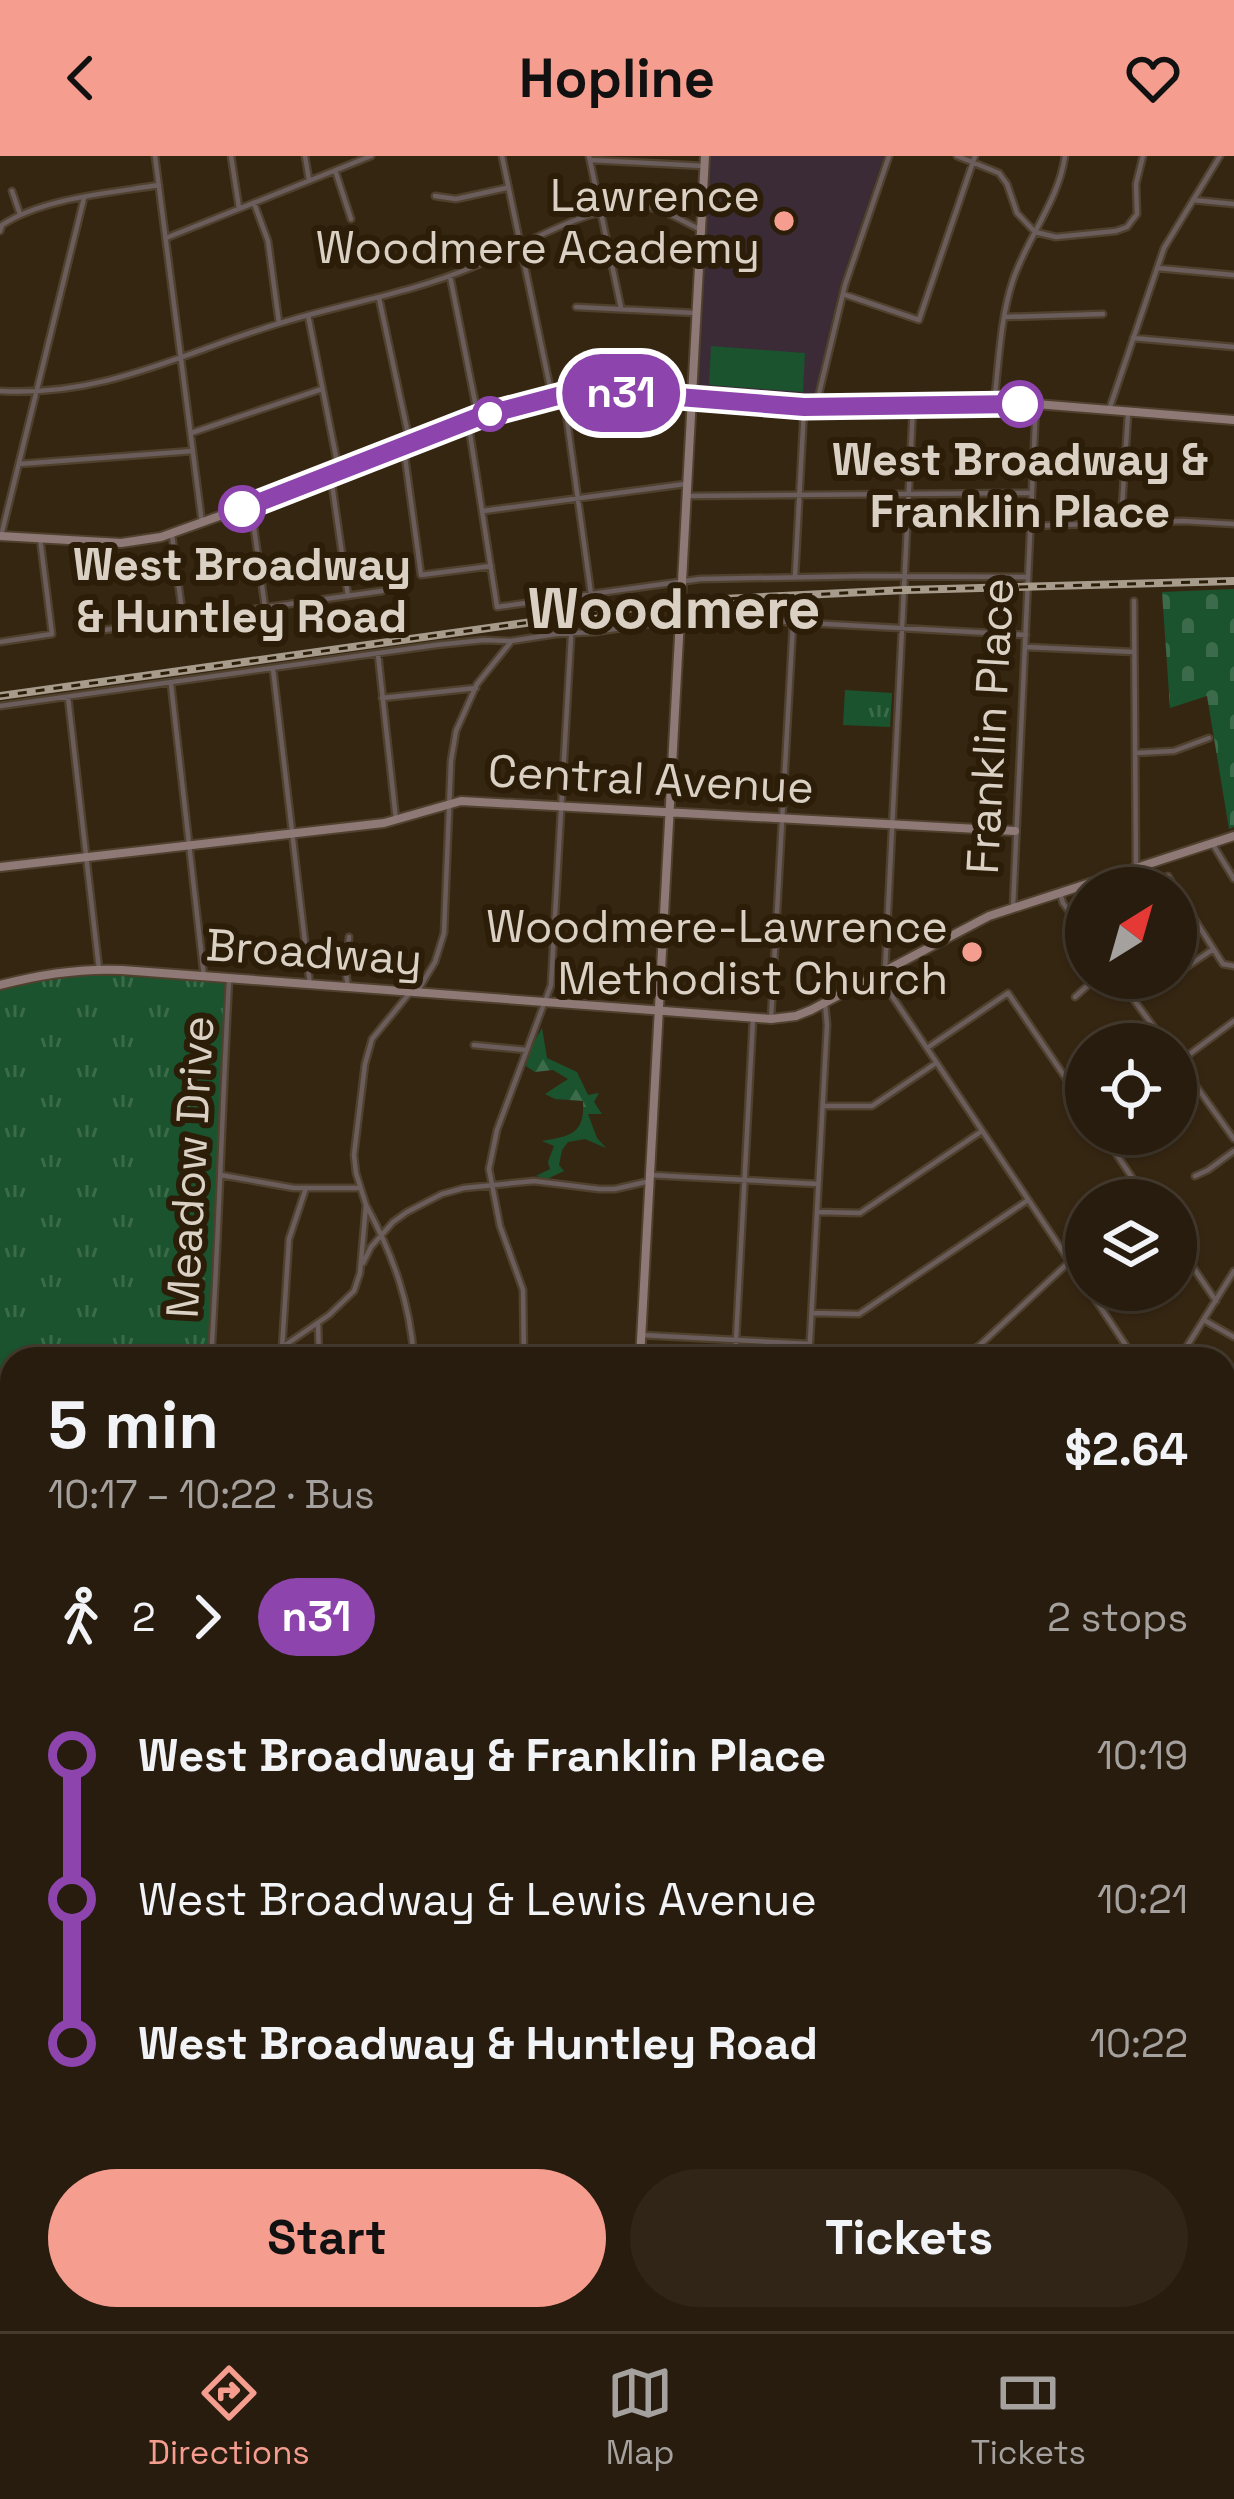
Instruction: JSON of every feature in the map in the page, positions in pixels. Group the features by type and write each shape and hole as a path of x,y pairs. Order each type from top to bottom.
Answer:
{"main road":[{"path":"641,1347 704,161"},
{"path":"1,536 122,543 172,533 473,419 590,390 804,407 1036,404 1234,420"},
{"name":"Central Avenue","path":"0,867 396,820 476,801 1016,831"},
{"name":"Broadway","path":"1139,867 1234,836"},
{"name":"Broadway","path":"0,985 45,974 99,969 771,1019 796,1016 825,1004 989,916 1065,891"}],"street":[{"path":"155,156 202,523"},
{"path":"231,156 238,208"},
{"path":"305,156 308,180"},
{"path":"166,238 371,156"},
{"path":"502,156 558,396 590,595"},
{"path":"816,406 843,294 889,156"},
{"path":"957,156 991,167 1003,177 1017,214 1034,232 1056,237 1127,227 1137,214 1136,184 1143,156"},
{"path":"994,404 1014,276 1060,180 1065,156"},
{"path":"1109,410 1167,243 1220,156"},
{"path":"621,308 589,158 704,161"},
{"path":"843,294 919,320 974,159"},
{"path":"336,170 351,219"},
{"path":"1,228 20,214 159,185"},
{"path":"435,196 456,199 508,188"},
{"path":"12,191 20,214"},
{"path":"1,536 84,198"},
{"path":"1193,200 1234,204"},
{"path":"254,202 268,241 279,323"},
{"path":"0,391 106,383 279,323 450,275 600,213 646,206 701,230"},
{"path":"1157,268 1234,275"},
{"path":"450,275 497,607 700,579 1027,577"},
{"path":"379,298 408,434 406,474 421,575 490,566"},
{"path":"576,307 696,313"},
{"path":"1005,317 1102,314"},
{"path":"308,315 335,474 348,596"},
{"path":"1133,338 1234,347"},
{"path":"191,433 322,389"},
{"name":"Franklin Place","path":"1013,907 1036,404"},
{"path":"914,405 882,973 1065,1255"},
{"path":"795,577 804,407"},
{"path":"1121,522 1129,412"},
{"path":"19,464 193,451"},
{"path":"483,511 687,484"},
{"path":"686,496 1031,493"},
{"path":"251,506 265,608"},
{"path":"1030,526 1183,520 1234,524"},
{"path":"172,533 183,619"},
{"path":"0,642 52,634 40,538"},
{"path":"98,631 382,591"},
{"path":"1134,602 1136,867"},
{"path":"0,706 484,640 511,641 696,617 1026,635"},
{"path":"771,1019 793,622"},
{"path":"524,1347 523,1289 500,1226 489,1169 551,985 571,634"},
{"path":"413,1347 399,1276 366,1205 354,1155 368,1050 380,1027 435,962 444,933 453,743 476,688 511,641"},
{"path":"1025,647 1135,652"},
{"path":"377,654 396,820"},
{"path":"274,669 310,985"},
{"path":"171,683 204,976"},
{"path":"382,698 476,688"},
{"path":"68,697 99,969"},
{"path":"1135,753 1174,752 1209,738"},
{"path":"1212,843 1234,879"},
{"path":"1060,893 1065,904"},
{"path":"1197,925 1223,964 1234,966"},
{"path":"348,987 349,937"},
{"path":"1197,960 1212,950"},
{"name":"Meadow Drive","path":"212,1347 229,979"},
{"path":"927,1048 1009,993 1065,1077"},
{"path":"810,1347 825,1004"},
{"path":"736,1347 753,1018"},
{"path":"1197,1047 1234,1021"},
{"path":"474,1045 526,1050"},
{"path":"823,1106 872,1106 936,1062"},
{"path":"1197,1087 1234,1139"},
{"path":"818,1212 860,1213 982,1132"},
{"path":"1195,1176 1234,1151"},
{"path":"221,1175 306,1188 360,1188"},
{"path":"283,1347 347,1300 367,1255 402,1215 464,1188 534,1180 615,1189 650,1178 818,1184"},
{"path":"282,1347 289,1239 306,1188"},
{"path":"812,1312 859,1314 1028,1200"},
{"path":"360,1273 366,1205"},
{"path":"978,1347 1065,1267"},
{"path":"1187,1347 1234,1271"},
{"path":"1197,1273 1216,1301"},
{"path":"1103,1311 1127,1347"},
{"path":"1204,1320 1234,1337"},
{"path":"317,1323 318,1347"},
{"path":"642,1335 810,1344"}],"shaded area":[{"name":"Lawrence Woodmere Academy","path":"708,156 884,156 840,286 813,401 696,394"}],"green space":[{"path":"711,346 805,353 803,392 709,385"},
{"path":"1234,589 1234,827 1229,829 1207,696 1170,708 1162,592"},
{"path":"845,690 892,693 890,727 843,725"},
{"path":"77,973 226,983 212,1347 0,1347 0,987"},
{"path":"542,1028 547,1058 577,1072 588,1095 599,1093 594,1102 602,1114 588,1114 606,1148 585,1139 568,1142 559,1165 564,1171 547,1179 536,1176 550,1169 554,1146 542,1141 579,1127 583,1101 545,1094 568,1079 553,1070 535,1072 526,1066"}],"railway":[{"path":"0,696 683,601 1234,581"}],"bus line":[{"name":"n31","path":"242,509 478,417 573,392 804,407 1020,404"}],"place":[{"name":"Lawrence Woodmere Academy","path":"784,221"},
{"name":"West Broadway & Franklin Place","path":"1020,404"},
{"name":"West Broadway & Huntley Road","path":"242,509"},
{"name":"Woodmere-Lawrence Methodist Church","path":"972,952"}],"district":[{"name":"Woodmere","path":"674,608"}]}
